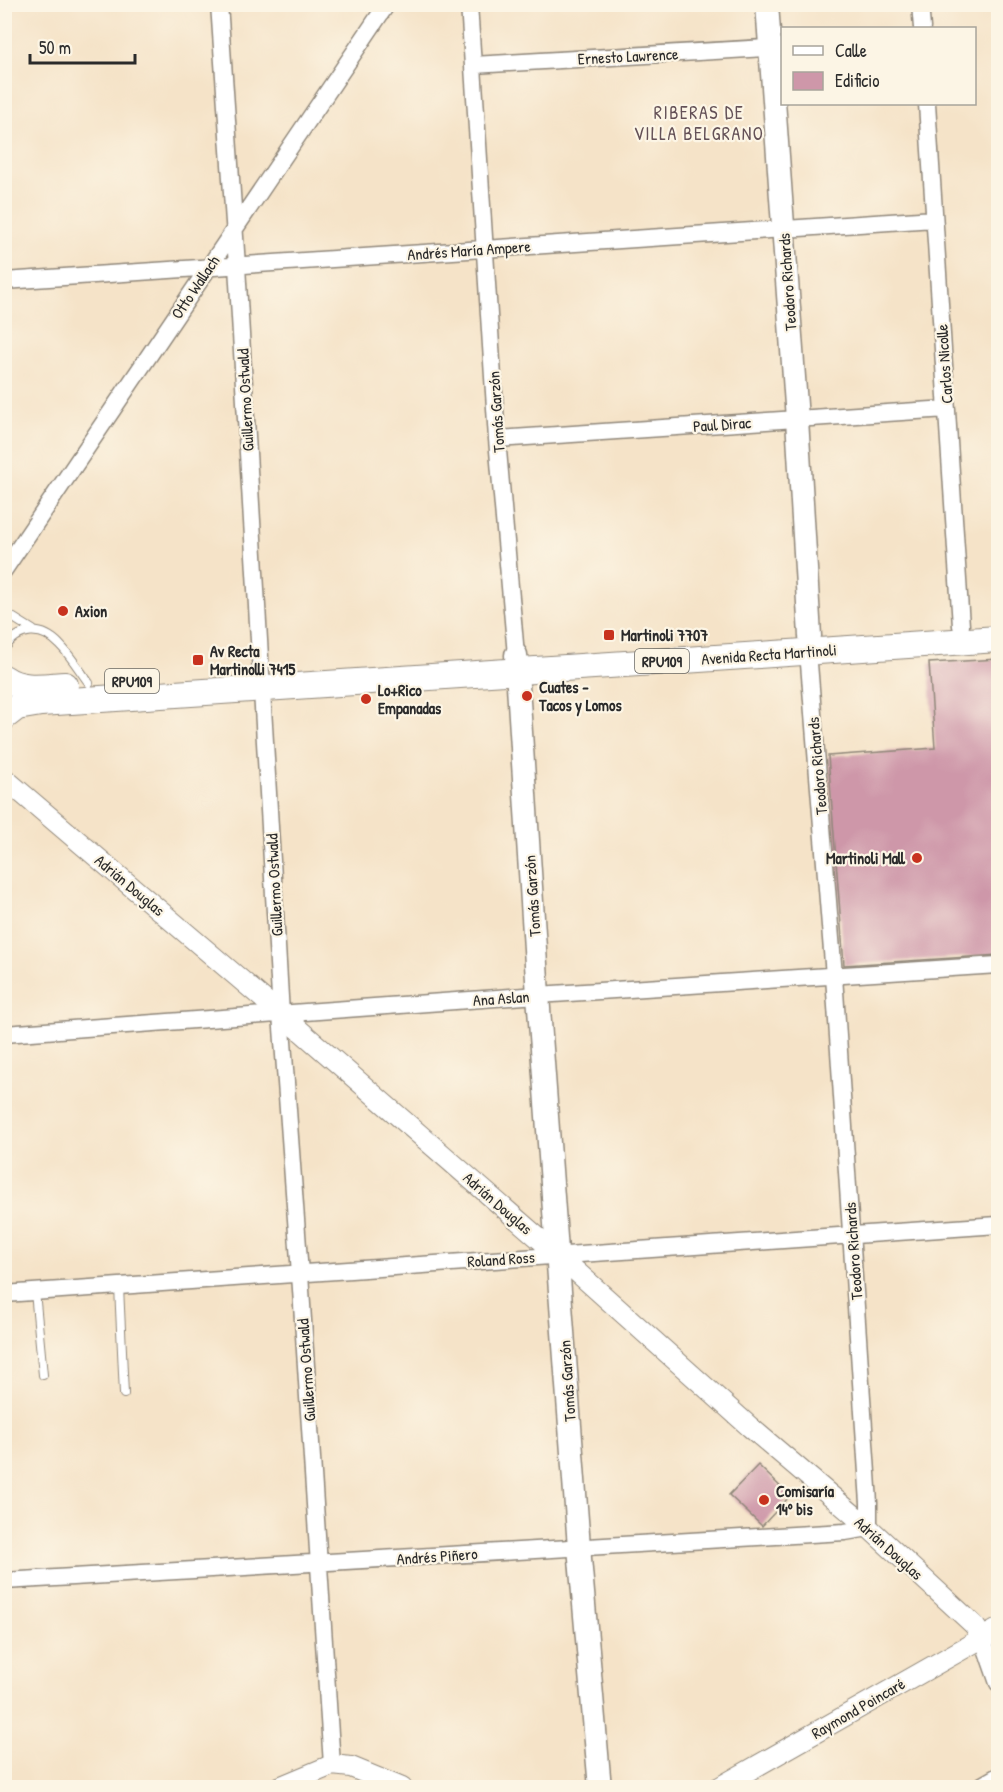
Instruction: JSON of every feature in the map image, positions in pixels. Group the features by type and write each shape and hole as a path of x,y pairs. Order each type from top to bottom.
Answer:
{"main road":[{"name":"Teodoro Richards","path":"767,4 776,47 784,229 809,643"},
{"name":"Avenida Recta Martinoli","path":"4,715 25,705 262,681 809,643 999,623"},
{"name":"Avenida Recta Martinoli","path":"809,643 999,639"},
{"name":"Tomás Garzón","path":"517,663 538,995 579,1547 600,1788"},
{"name":"Avenida Recta Martinoli","path":"4,678 24,686 262,681"},
{"name":"RPU109","path":"4,684 7,703 4,715"}],"street":[{"name":"Guillermo Ostwald","path":"219,4 237,266 281,1014 332,1765"},
{"name":"Otto Wallach","path":"4,570 387,4"},
{"name":"Tomás Garzón","path":"469,4 497,439 517,663"},
{"path":"920,4 922,27"},
{"name":"Ernesto Lawrence","path":"473,65 776,47"},
{"name":"Carlos Nicolle","path":"927,105 961,626"},
{"name":"Andrés María Ampere","path":"4,281 934,219"},
{"name":"Paul Dirac","path":"497,439 947,409"},
{"name":"Teodoro Richards","path":"809,643 834,976 869,1503 868,1528"},
{"name":"Adrián Douglas","path":"4,778 281,1014 558,1255 750,1427 868,1528 974,1626 990,1633"},
{"name":"Ana Aslan","path":"4,1034 538,995 999,965"},
{"name":"Roland Ross","path":"4,1294 999,1225"},
{"name":"Andrés Piñero","path":"4,1581 833,1532 868,1528"},
{"path":"990,1633 999,1683"},
{"name":"Raymond Poincaré","path":"718,1788 990,1633"},
{"path":"277,1788 332,1765 351,1767 402,1788"},
{"path":"977,1788 999,1776"}],"lane":[{"path":"4,612 61,645 89,683"},
{"path":"4,649 9,642 22,633 33,630"},
{"path":"119,1287 124,1394"},
{"path":"35,1292 43,1375"}],"building":[{"name":"Martinoli Mall","path":"999,659 999,955 844,965 828,756 935,748 929,663"},
{"path":"758,1465 790,1496 762,1526 729,1495"}],"place":[{"name":"Axion","path":"63,611"},
{"name":"Martinoli 7707","path":"609,635"},
{"name":"Av Recta Martinolli 7415","path":"198,660"},
{"name":"Cuates - Tacos y Lomos","path":"527,696"},
{"name":"Lo+Rico Empanadas","path":"366,699"},
{"name":"Martinoli Mall","path":"917,858"},
{"name":"Comisaría 14º bis","path":"764,1500"}],"district":[{"name":"RIBERAS DE VILLA BELGRANO","path":"699,122"}]}
